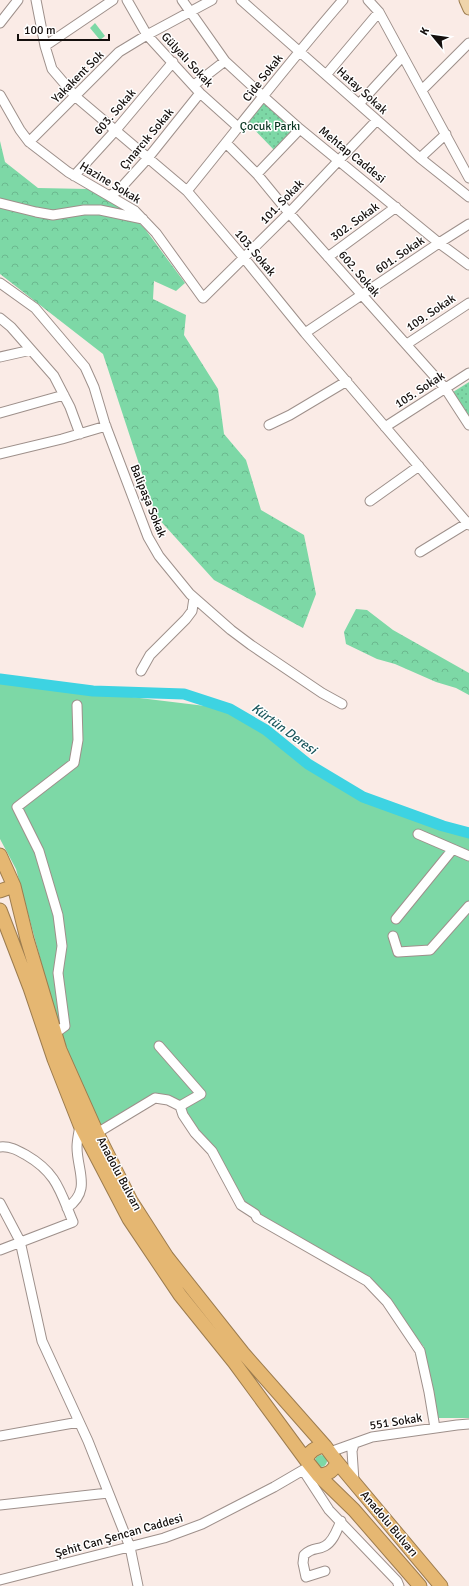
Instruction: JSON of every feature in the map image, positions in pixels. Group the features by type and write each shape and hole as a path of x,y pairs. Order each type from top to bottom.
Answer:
{"highway":[{"name":"Anadolu Bulvarı","path":"2,861 14,886 54,1034 77,1091 131,1201 167,1257 243,1353 331,1453 441,1586"},
{"path":"0,891 14,886"},
{"name":"Anadolu Bulvarı","path":"0,910 30,988 54,1059 80,1125 129,1219 180,1295 234,1362 309,1468 354,1510 420,1586"},
{"path":"316,1448 331,1453 332,1471 327,1474 309,1468 310,1452 316,1448"}],"main road":[{"path":"465,0 469,9"}],"street":[{"path":"0,22 18,0"},
{"name":"103. Sokak","path":"36,0 44,46 52,69 76,97 187,191 305,333 468,524"},
{"path":"44,46 113,0"},
{"name":"Gülyalı Sokak","path":"127,0 147,35 197,89 239,128"},
{"name":"Mehtap Caddesi","path":"182,0 225,61 300,129 439,243 469,265"},
{"name":"Yakakent Sok","path":"29,142 76,97 119,52 189,11 212,0"},
{"name":"Hatay Sokak","path":"240,0 420,158 469,197"},
{"name":"Cide Sokak","path":"187,191 264,97 298,52 343,0"},
{"path":"368,0 379,12 469,178"},
{"path":"326,75 379,12"},
{"path":"422,90 469,43"},
{"path":"359,104 402,56"},
{"name":"Çınarcık Sokak","path":"109,196 119,190 148,158 197,89 225,61"},
{"name":"603. Sokak","path":"74,176 115,131 173,62"},
{"name":"Hazine Sokak","path":"0,96 20,130 29,142 74,176 126,204 143,219 156,233 203,298"},
{"name":"101. Sokak","path":"203,298 289,213 376,120"},
{"path":"257,174 300,129"},
{"path":"420,158 446,134"},
{"name":"602. Sokak","path":"226,143 257,174 289,213 445,388 469,425"},
{"path":"0,203 53,215 84,210 100,210 143,219"},
{"name":"302. Sokak","path":"328,257 396,207"},
{"name":"601. Sokak","path":"305,333 469,224"},
{"name":"Balipaşa Sokak","path":"0,283 35,308 86,367 106,426 148,537 160,556 194,598 230,630 322,693 342,704"},
{"name":"109. Sokak","path":"407,344 469,303"},
{"path":"0,318 11,327 54,376 64,395 80,434"},
{"path":"0,357 31,350"},
{"name":"105. Sokak","path":"385,427 469,373"},
{"path":"268,425 290,415 347,381"},
{"path":"0,413 64,395"},
{"path":"0,454 106,426"},
{"path":"370,500 419,466"},
{"path":"420,552 468,524"},
{"path":"141,671 150,655 192,612 194,598"},
{"path":"54,1034 65,1026 58,973 62,946 58,915 39,851 16,807 74,763 78,740 77,705"},
{"path":"418,834 469,856"},
{"path":"396,918 453,849"},
{"path":"393,936 398,952 430,950 469,906"},
{"path":"159,1046 201,1094 180,1106"},
{"path":"97,1133 155,1098 168,1100 180,1106 183,1115 195,1133 212,1151 241,1205 255,1214 257,1218 367,1281 387,1302 420,1352 430,1392 435,1428"},
{"path":"68,1208 76,1202 82,1189 77,1148 80,1125"},
{"path":"0,1147 14,1148 43,1166 52,1176 68,1208 73,1222 20,1241 0,1250"},
{"path":"0,1203 20,1241 42,1341 79,1422 130,1547 138,1586"},
{"path":"0,1436 79,1422"},
{"name":"551 Sokak","path":"331,1453 372,1437 469,1424"},
{"path":"354,1444 352,1451 354,1481"},
{"path":"309,1468 329,1510 397,1581 399,1586"},
{"name":"Şehit Can Şencan Caddesi","path":"0,1580 164,1538 202,1524 274,1488 309,1468"},
{"path":"0,1505 108,1493"},
{"path":"325,1571 306,1577 303,1564 304,1554 310,1549 325,1546 333,1539 340,1521"}],"green space":[{"path":"95,23 105,36 100,40 90,28"},
{"name":"Çocuk Parkı","path":"263,101 293,130 275,151 247,122"},
{"path":"0,141 5,162 38,188 88,189 127,211 145,229 185,283 176,291 154,281 153,299 186,315 184,335 218,389 224,434 246,460 261,510 304,535 316,594 303,628 214,580 156,516 103,354 0,274"},
{"path":"469,382 469,419 453,392"},
{"path":"356,609 367,610 393,630 469,673 469,695 456,688 436,682 395,664 377,659 346,644 344,632"},
{"path":"0,681 230,709 308,764 363,797 411,818 469,837 469,1418 437,1418 421,1379 420,1364 424,1347 371,1279 243,1204 176,1101 155,1095 98,1128 59,1028 16,869 0,839"},
{"path":"323,1455 326,1456 326,1466 319,1467 316,1466 315,1459 316,1456"}],"waterway":[{"name":"Kürtün Deresi","path":"0,679 93,691 184,694 230,709 266,730 308,764 363,797 443,826 469,833"}]}
